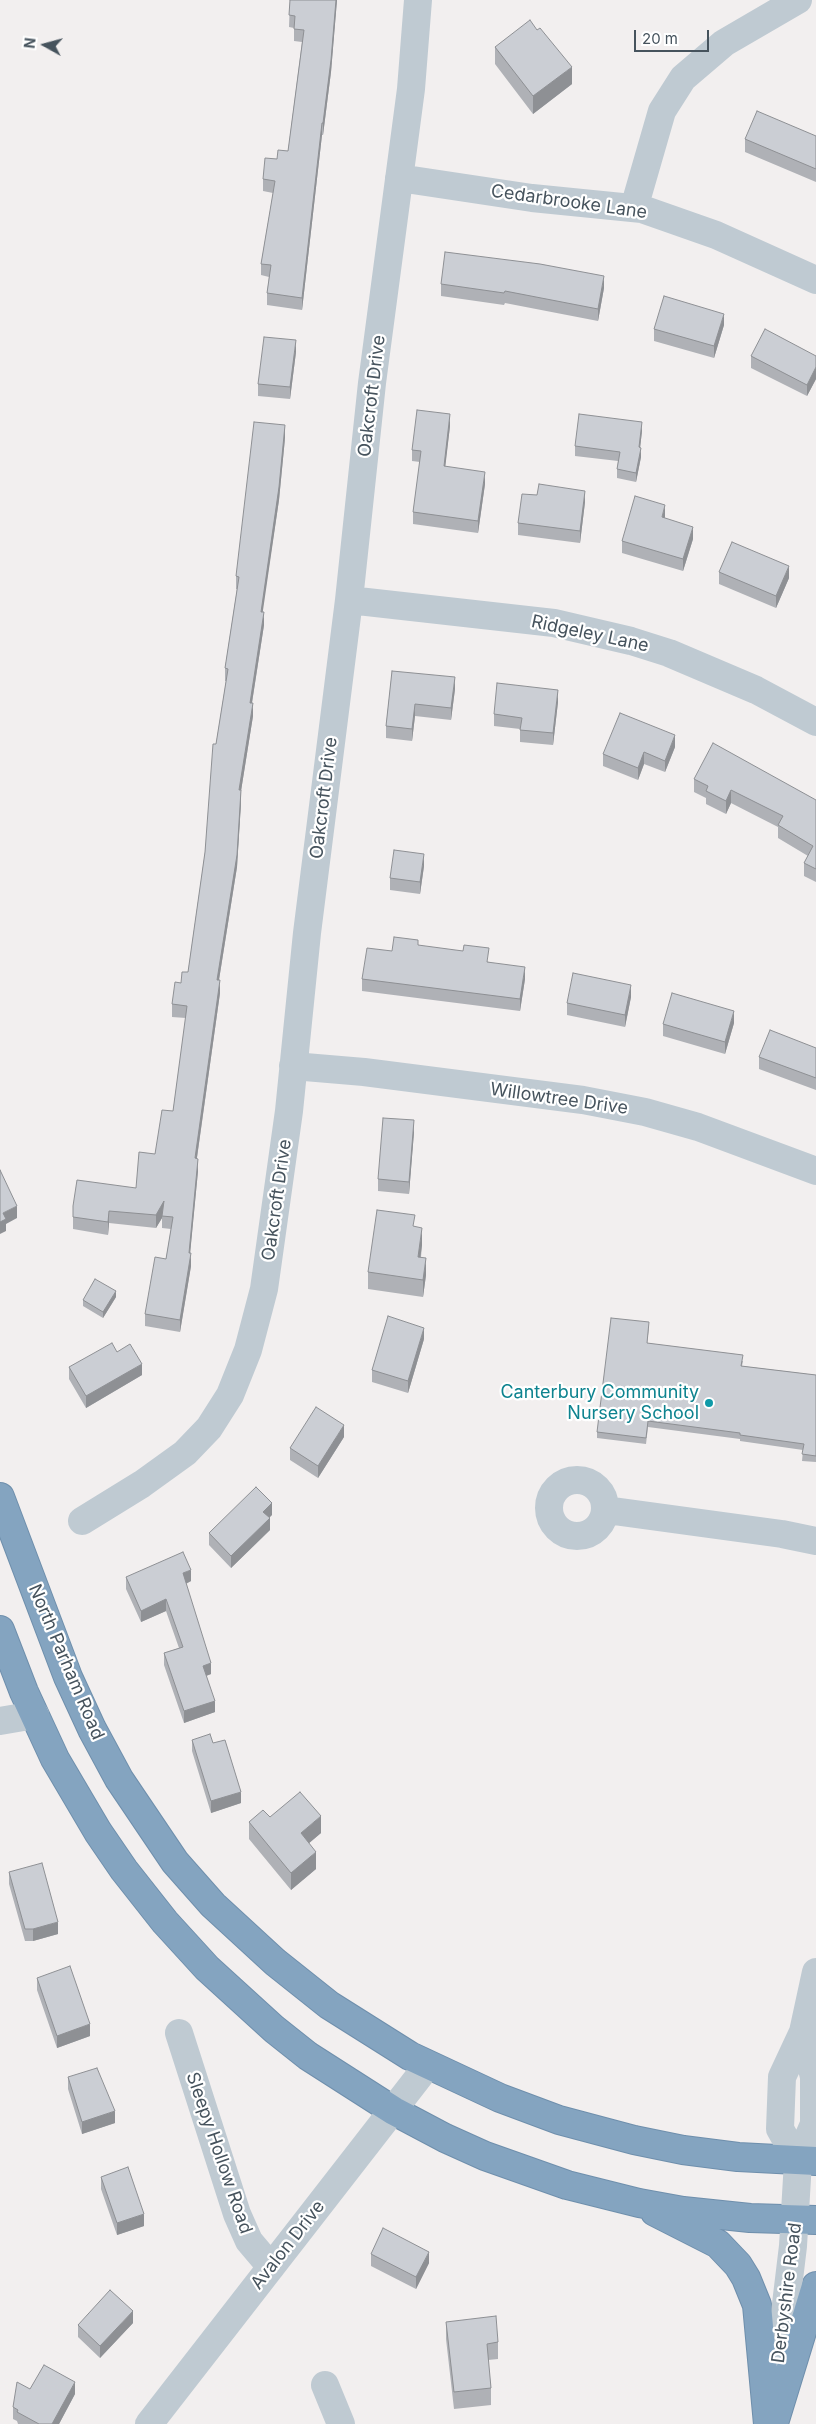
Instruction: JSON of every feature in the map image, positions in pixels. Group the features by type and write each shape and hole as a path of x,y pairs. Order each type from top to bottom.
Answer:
{"highway":[{"name":"North Parham Road","path":"0,1497 6,1532 68,1677 92,1729 119,1780 175,1862 213,1905 275,1962 329,2005 378,2038 428,2065 500,2098 559,2120 683,2150 738,2157 807,2161"},
{"path":"0,1630 55,1759 98,1832 135,1885 175,1935 207,1968 274,2029 308,2056 394,2111 445,2138 525,2171 599,2194 683,2211 806,2220"},
{"path":"639,2203 691,2232 718,2244 738,2265 746,2278 757,2305 771,2424"},
{"path":"771,2424 816,2286"}],"street":[{"name":"Oakcroft Drive","path":"82,1521 142,1484 185,1453 209,1428 230,1395 248,1350 264,1289 289,1111 307,933 349,600 372,383 411,89 418,0"},
{"path":"634,208 662,111 683,78 724,43 798,0"},
{"name":"Cedarbrooke Lane","path":"399,178 532,198 634,208 716,235 816,280"},
{"name":"Ridgeley Lane","path":"349,600 554,623 631,640 669,653 756,690 816,722"},
{"name":"Willowtree Drive","path":"293,1066 364,1072 574,1099 645,1112 698,1127 816,1171"},
{"path":"606,1510 782,1534 816,1541"},
{"path":"0,1721 35,1715"},
{"path":"807,2161 814,2124 814,2077 803,2032 816,1972"},
{"name":"Sleepy Hollow Road","path":"179,2033 237,2214 249,2241 271,2266"},
{"name":"Avalon Drive","path":"149,2424 428,2065"},
{"name":"Derbyshire Road","path":"771,2424 806,2220 807,2161"},
{"path":"325,2385 341,2424"}],"building":[{"path":"290,0 336,0 331,60 302,298 267,293 271,265 261,264 275,181 263,179 265,158 277,159 278,150 288,151 304,30 294,29 295,16 289,15"},
{"path":"530,20 537,30 540,28 572,67 533,96 495,47"},
{"path":"757,111 816,136 816,169 745,139"},
{"path":"445,252 540,264 604,276 598,309 505,291 504,293 441,284"},
{"path":"664,296 724,314 714,346 654,329"},
{"path":"765,329 816,356 816,367 807,385 751,356"},
{"path":"264,337 296,340 290,387 258,384"},
{"path":"417,410 450,414 444,466 485,472 478,521 413,512 421,451 412,450"},
{"path":"579,414 642,422 639,447 641,448 636,473 617,469 620,452 575,446"},
{"path":"254,422 285,425 279,487 261,612 264,612 250,703 253,703 239,790 241,790 237,855 217,980 220,980 195,1158 198,1159 189,1253 191,1253 180,1320 145,1314 155,1257 166,1259 173,1217 162,1216 164,1201 156,1215 109,1211 108,1222 73,1217 73,1206 77,1180 136,1188 139,1152 155,1154 162,1110 173,1111 187,1006 172,1004 175,982 181,983 182,972 188,972 205,852 213,744 216,744 228,669 225,668 239,577 236,576"},
{"path":"539,484 585,491 580,531 518,523 522,494 537,495"},
{"path":"635,496 665,505 662,517 693,527 683,559 622,541"},
{"path":"732,542 789,566 776,596 719,572"},
{"path":"392,671 455,677 451,708 415,704 412,729 386,726"},
{"path":"497,683 558,690 553,733 520,730 522,718 494,714"},
{"path":"620,713 675,735 665,761 644,752 638,768 603,754"},
{"path":"713,743 816,800 816,869 804,863 813,846 778,825 783,816 731,790 726,801 706,791 708,786 694,779"},
{"path":"394,850 424,854 420,882 390,878"},
{"path":"394,937 418,940 418,945 463,951 464,945 489,948 487,962 525,967 520,999 362,979 367,948 392,951"},
{"path":"573,973 631,985 625,1015 567,1003"},
{"path":"672,993 734,1011 725,1042 663,1024"},
{"path":"770,1030 816,1048 816,1078 759,1057"},
{"path":"383,1118 414,1120 409,1182 378,1179"},
{"path":"0,1170 17,1206 3,1213 6,1219 0,1222"},
{"path":"377,1210 415,1215 413,1226 422,1228 418,1257 426,1258 423,1280 368,1272"},
{"path":"95,1279 116,1291 103,1312 83,1300"},
{"path":"388,1316 424,1328 408,1381 372,1370"},
{"name":"Canterbury Community Nursery School","path":"611,1318 649,1322 647,1343 743,1355 741,1366 816,1375 816,1456 802,1454 804,1444 740,1435 740,1433 648,1421 646,1438 597,1432"},
{"path":"112,1343 117,1352 130,1344 142,1364 86,1396 69,1367"},
{"path":"316,1407 344,1425 318,1466 290,1448"},
{"path":"256,1487 272,1503 263,1512 270,1518 231,1556 209,1533"},
{"path":"183,1552 191,1570 183,1573 211,1663 203,1666 215,1701 184,1711 164,1653 183,1647 166,1599 141,1611 126,1577"},
{"path":"210,1734 213,1743 225,1740 241,1792 211,1801 192,1740"},
{"path":"300,1792 321,1816 301,1833 316,1852 291,1873 249,1822 263,1810 270,1817"},
{"path":"42,1863 58,1922 33,1929 25,1929 9,1872"},
{"path":"70,1966 90,2024 57,2036 37,1978"},
{"path":"97,2068 115,2111 82,2122 68,2077"},
{"path":"128,2167 144,2214 117,2223 101,2177"},
{"path":"383,2228 429,2252 416,2277 371,2254"},
{"path":"110,2290 133,2311 100,2346 78,2325"},
{"path":"496,2316 498,2342 487,2344 491,2388 454,2392 446,2322"},
{"path":"44,2365 75,2382 52,2424 39,2424 17,2412 18,2410 13,2407 17,2382 30,2389"}],"place":[{"name":"Canterbury Community Nursery School","path":"709,1403"}]}
